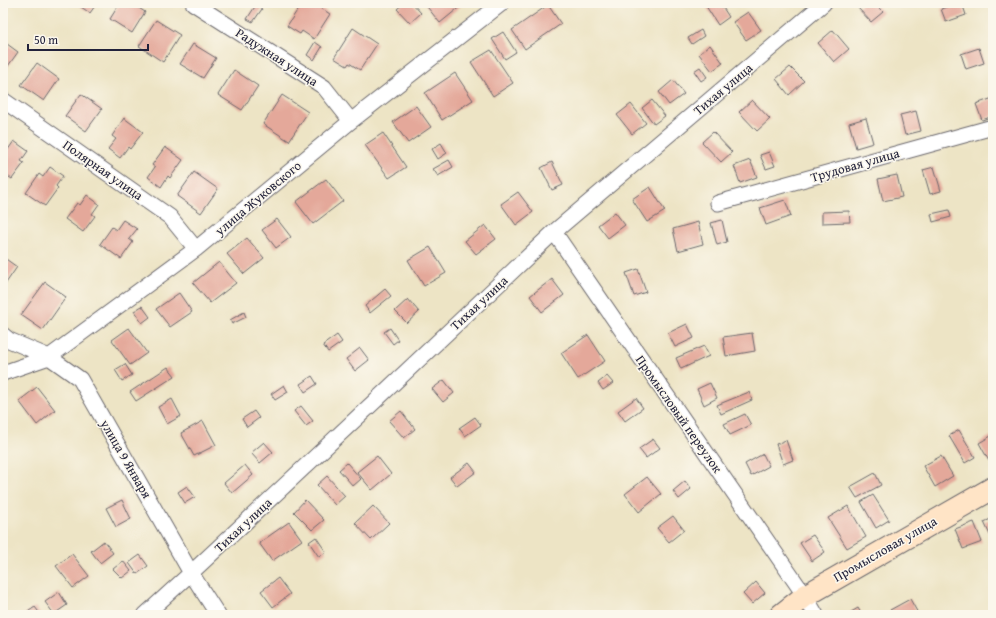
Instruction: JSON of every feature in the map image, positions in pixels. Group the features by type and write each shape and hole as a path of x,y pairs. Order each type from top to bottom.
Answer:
{"street":[{"name":"Радужная улица","path":"193,3 324,87 351,121"},
{"name":"улица Жуковского","path":"3,373 49,357 196,249 351,121 502,3"},
{"name":"Тихая улица","path":"145,615 554,232 824,3"},
{"name":"Полярная улица","path":"3,100 170,217 196,249"},
{"name":"Трудовая улица","path":"718,203 993,126"},
{"name":"Промысловый переулок","path":"554,232 805,596 816,615"},
{"name":"улица 9 Января","path":"3,335 9,340 49,357 80,379 191,573 218,615"},
{"name":"Промысловая улица","path":"781,615 805,596 993,488"}],"building":[{"path":"75,3 97,3 90,13"},
{"path":"120,3 131,3 145,12 132,33 110,19"},
{"path":"302,3 313,3 330,14 314,39 302,31 300,34 287,26"},
{"path":"404,3 412,3 421,13 410,23 397,9"},
{"path":"424,3 461,3 462,5 440,23"},
{"path":"704,3 720,3 729,17 718,25"},
{"path":"863,3 874,3 883,12 871,22 858,8"},
{"path":"957,3 962,3 966,15 946,22 941,9"},
{"path":"256,5 262,9 253,22 247,19"},
{"path":"548,5 561,24 525,49 512,30"},
{"path":"748,12 761,30 746,40 733,22"},
{"path":"156,20 180,35 163,62 139,46"},
{"path":"353,28 377,44 360,70 349,63 347,66 334,58"},
{"path":"701,30 704,36 692,44 688,38"},
{"path":"833,30 849,49 834,62 818,43"},
{"path":"503,32 516,52 505,59 492,39"},
{"path":"3,41 18,52 3,73"},
{"path":"315,42 322,47 314,60 307,55"},
{"path":"193,44 216,58 203,78 180,64"},
{"path":"710,45 723,63 712,71 699,54"},
{"path":"979,48 984,63 966,69 961,54"},
{"path":"491,50 513,83 493,96 471,62"},
{"path":"37,63 59,79 44,101 21,85"},
{"path":"700,67 707,77 701,81 694,71"},
{"path":"790,67 804,81 789,95 776,79"},
{"path":"234,70 258,86 242,110 218,95"},
{"path":"455,73 473,100 442,120 425,93"},
{"path":"673,80 684,94 669,105 659,92"},
{"path":"81,94 102,109 86,131 65,116"},
{"path":"282,95 308,112 289,141 263,124"},
{"path":"993,98 993,116 982,120 976,104"},
{"path":"652,100 665,116 654,124 642,108"},
{"path":"752,100 770,119 757,131 739,112"},
{"path":"631,104 646,123 632,134 617,115"},
{"path":"416,106 431,127 408,143 393,122"},
{"path":"916,111 921,131 905,135 900,115"},
{"path":"124,118 143,132 130,149 128,147 120,158 108,149 116,139 112,136"},
{"path":"866,118 873,143 856,148 849,123"},
{"path":"713,132 732,152 721,162 702,142"},
{"path":"383,133 406,167 389,178 365,145"},
{"path":"14,141 28,151 21,161 24,163 12,179 3,173 3,150 4,149 7,151"},
{"path":"441,143 447,153 438,159 432,149"},
{"path":"165,147 183,160 170,178 168,176 161,187 148,177 155,167 152,165"},
{"path":"769,152 775,166 766,169 760,155"},
{"path":"449,160 453,167 438,176 433,169"},
{"path":"750,160 757,177 740,183 734,166"},
{"path":"552,162 563,185 552,190 541,168"},
{"path":"50,167 63,176 56,186 58,188 45,206 26,193 39,174 43,177"},
{"path":"934,167 941,191 930,194 923,170"},
{"path":"194,172 218,189 201,213 177,196"},
{"path":"897,175 902,197 883,201 878,179"},
{"path":"326,179 343,201 313,224 296,202"},
{"path":"650,187 665,211 647,222 632,199"},
{"path":"518,192 533,212 516,225 501,204"},
{"path":"87,195 99,204 92,214 95,216 83,232 65,219 77,203 80,205"},
{"path":"785,200 791,216 766,225 760,208"},
{"path":"949,210 951,217 933,222 931,214"},
{"path":"849,211 850,222 822,223 822,212"},
{"path":"615,212 625,225 608,238 598,225"},
{"path":"277,219 291,237 276,248 262,230"},
{"path":"123,220 137,229 129,239 133,242 121,259 100,244 112,227 116,230"},
{"path":"722,220 727,242 717,245 711,223"},
{"path":"698,222 703,244 678,251 673,229"},
{"path":"485,225 496,239 476,254 465,241"},
{"path":"247,238 264,258 244,274 227,254"},
{"path":"430,247 446,273 424,286 408,260"},
{"path":"3,257 17,267 4,286 3,285"},
{"path":"219,262 236,283 210,303 193,283"},
{"path":"638,269 646,292 634,296 626,273"},
{"path":"552,279 564,295 542,312 530,296"},
{"path":"45,282 66,297 43,330 21,315"},
{"path":"385,289 391,296 370,313 365,306"},
{"path":"179,293 192,312 170,327 156,309"},
{"path":"408,299 419,312 407,323 395,311"},
{"path":"142,306 150,317 142,323 134,311"},
{"path":"244,312 246,317 232,324 230,320"},
{"path":"687,324 694,338 675,347 668,333"},
{"path":"129,328 147,353 130,365 112,340"},
{"path":"390,328 398,340 393,344 384,332"},
{"path":"752,333 755,351 726,356 723,337"},
{"path":"337,335 342,342 328,352 323,345"},
{"path":"588,335 605,361 578,379 561,353"},
{"path":"704,346 709,356 681,369 676,358"},
{"path":"360,348 369,360 355,371 346,359"},
{"path":"125,364 132,375 122,381 115,370"},
{"path":"168,367 175,376 136,401 130,392"},
{"path":"312,376 317,384 305,392 300,384"},
{"path":"607,376 613,383 603,390 598,383"},
{"path":"444,380 454,393 443,402 432,389"},
{"path":"710,383 717,398 704,405 697,389"},
{"path":"284,385 288,392 275,400 271,394"},
{"path":"37,387 55,410 37,425 19,401"},
{"path":"749,392 752,400 721,414 717,405"},
{"path":"636,398 643,408 625,421 618,411"},
{"path":"172,399 181,416 167,424 158,407"},
{"path":"301,406 313,421 306,426 294,411"},
{"path":"254,411 259,418 247,427 242,419"},
{"path":"401,411 415,429 404,438 389,421"},
{"path":"745,414 751,425 730,435 724,424"},
{"path":"475,417 481,425 465,436 459,428"},
{"path":"203,421 216,445 194,456 181,433"},
{"path":"959,430 975,457 965,463 949,436"},
{"path":"991,436 993,440 993,459 989,461 979,443"},
{"path":"653,439 660,448 646,458 639,449"},
{"path":"786,440 793,460 783,464 776,444"},
{"path":"264,442 273,452 260,463 251,453"},
{"path":"763,454 769,466 751,476 745,464"},
{"path":"377,456 391,474 372,490 357,472"},
{"path":"941,456 953,476 935,487 923,466"},
{"path":"347,463 361,479 353,486 339,470"},
{"path":"469,463 476,472 457,486 450,477"},
{"path":"245,465 253,475 232,493 224,483"},
{"path":"875,473 881,485 857,498 850,487"},
{"path":"327,476 345,496 335,505 317,485"},
{"path":"647,477 661,494 639,512 625,494"},
{"path":"685,481 691,489 679,499 673,491"},
{"path":"187,486 195,497 185,503 178,492"},
{"path":"873,495 889,520 876,528 861,502"},
{"path":"122,500 131,519 116,527 106,508"},
{"path":"305,500 324,520 312,530 294,512"},
{"path":"373,506 389,523 371,540 355,523"},
{"path":"848,506 866,537 847,548 828,518"},
{"path":"673,516 684,530 669,542 657,528"},
{"path":"993,518 993,534 990,535 984,522"},
{"path":"289,522 302,540 272,561 259,543"},
{"path":"974,522 982,542 963,549 955,529"},
{"path":"813,535 825,552 812,561 800,543"},
{"path":"316,537 326,552 319,557 309,542"},
{"path":"104,541 113,553 100,563 91,551"},
{"path":"72,554 89,576 73,588 56,566"},
{"path":"140,555 148,566 137,574 129,563"},
{"path":"123,561 131,571 122,578 113,569"},
{"path":"278,578 290,594 273,607 261,591"},
{"path":"756,582 765,593 752,604 743,594"},
{"path":"59,592 67,605 54,614 45,602"},
{"path":"910,599 919,615 893,615 890,610"},
{"path":"35,607 41,615 23,615"},
{"path":"858,608 862,615 846,615"}]}
